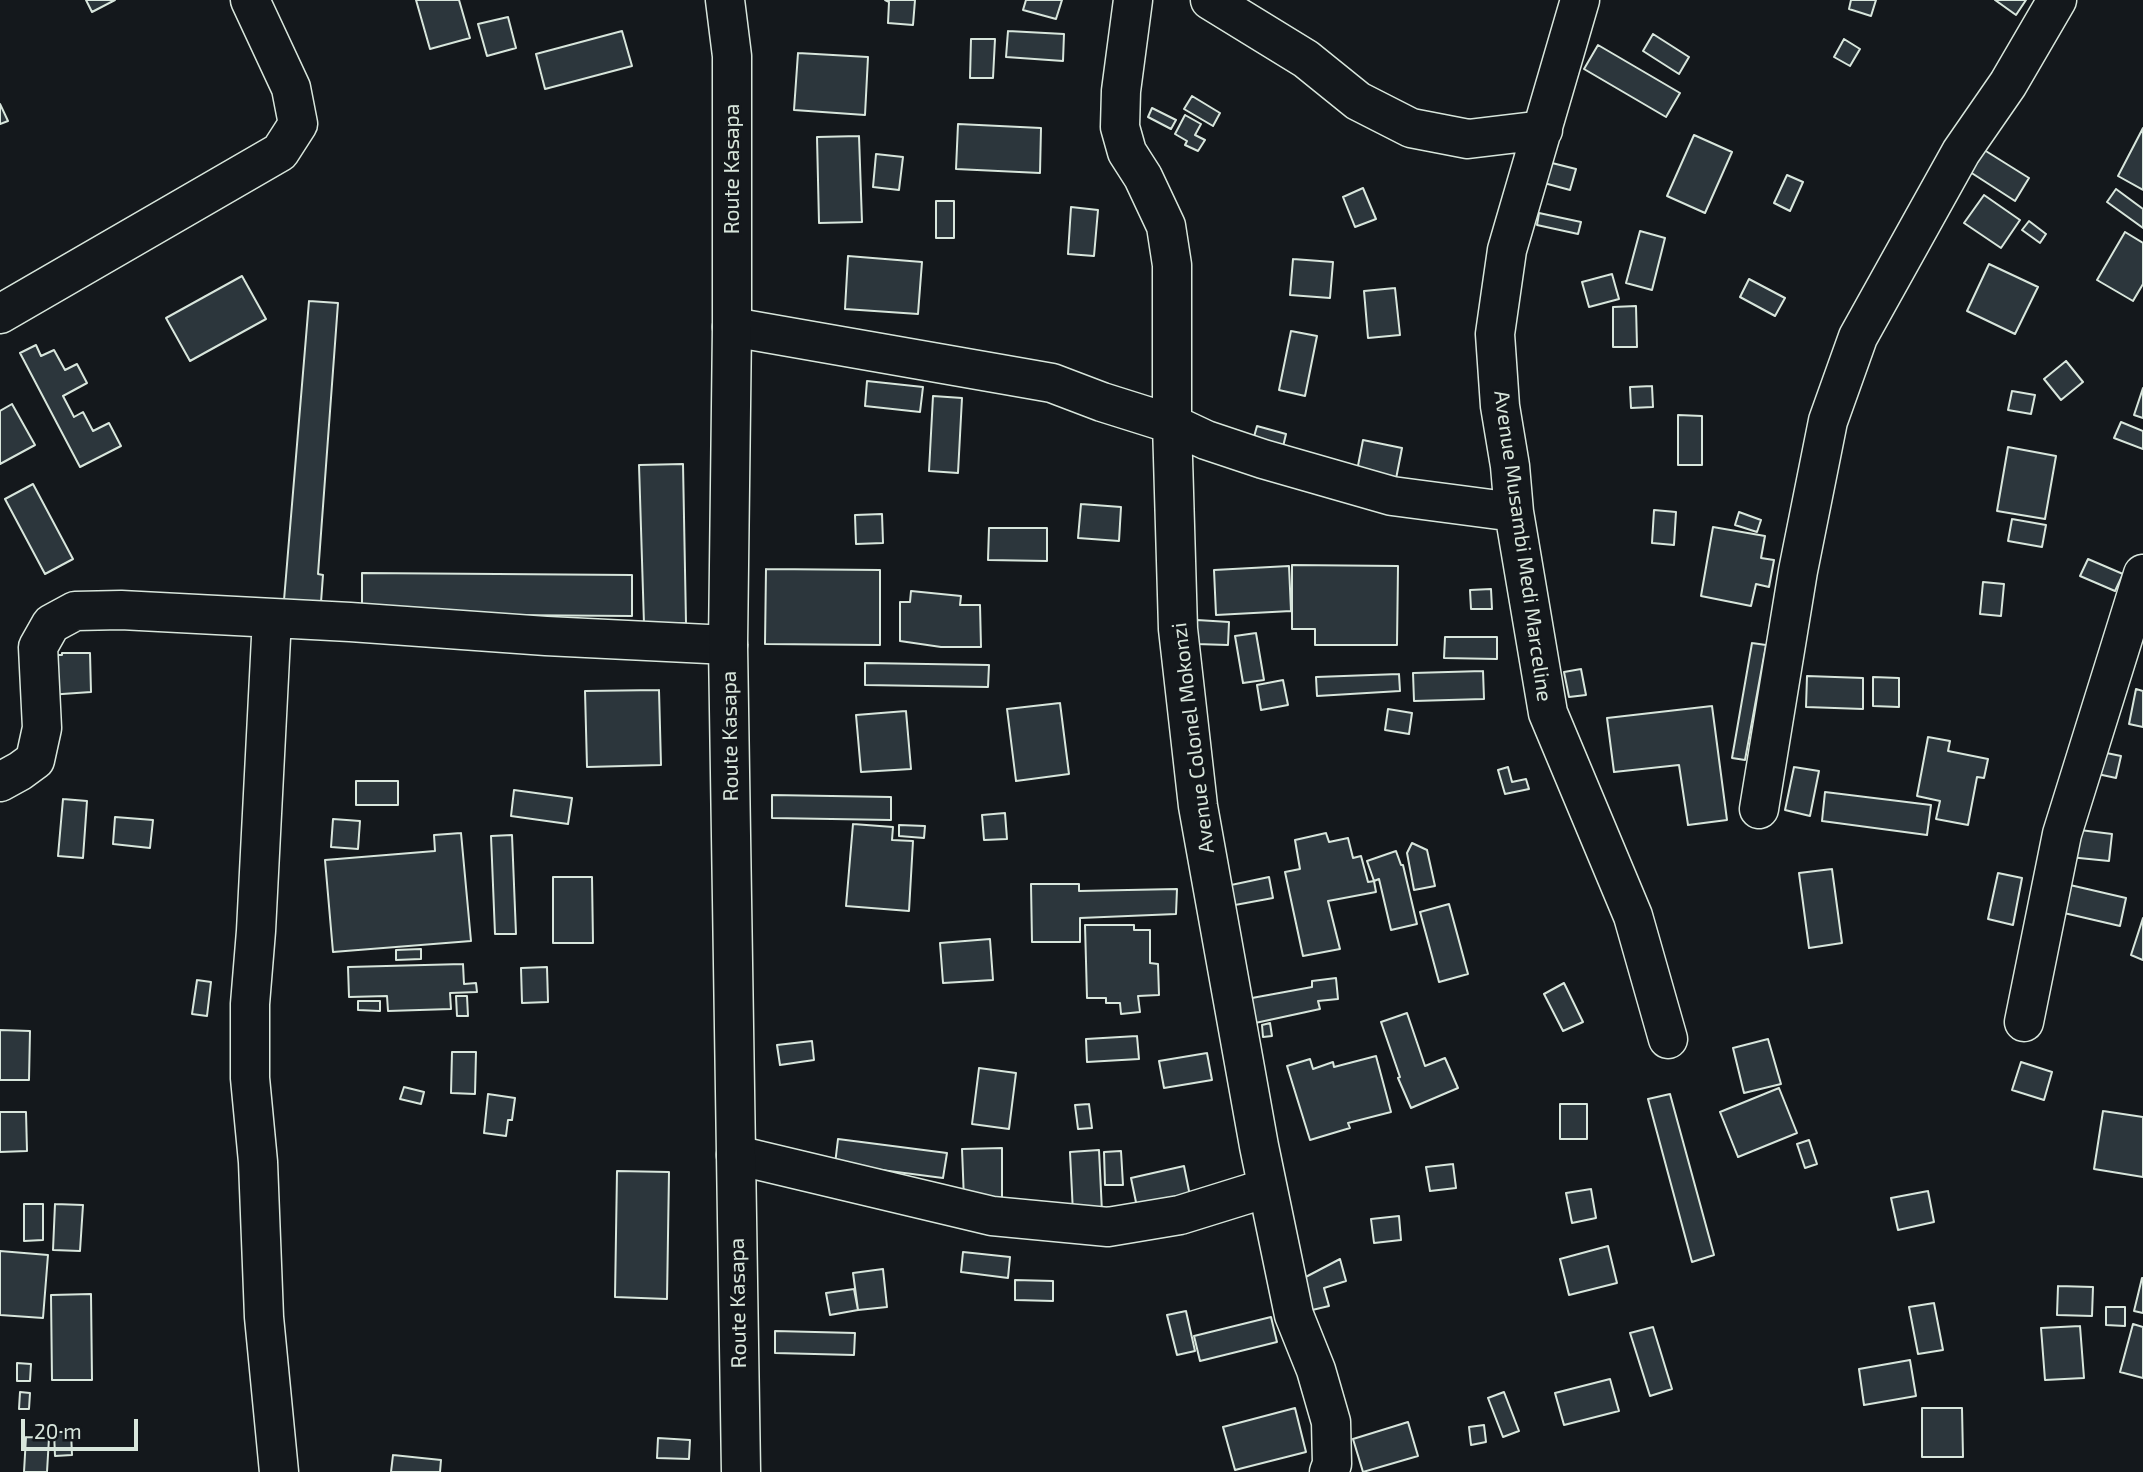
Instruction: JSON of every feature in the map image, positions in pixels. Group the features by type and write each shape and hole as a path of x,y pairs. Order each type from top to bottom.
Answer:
{"street":[{"path":"0,314 280,152 298,124 291,88 250,0"},
{"name":"Route Kasapa","path":"725,0 732,56 729,645 741,1472"},
{"name":"Avenue Colonel Mokonzi","path":"1133,0 1121,91 1120,127 1127,152 1143,177 1166,226 1170,252 1174,340 1172,424 1178,629 1198,806 1294,1315 1316,1370 1331,1422 1332,1464 1329,1472"},
{"path":"1210,0 1306,59 1358,101 1411,128 1468,139 1543,130"},
{"name":"Avenue Musambi Medi Marceline","path":"1580,0 1507,250 1495,334 1500,406 1514,512 1548,713 1633,916 1668,1039"},
{"path":"1759,809 1798,572 1828,421 1858,337 1961,152 2008,84 2057,0"},
{"path":"732,327 1052,383 1263,459 1392,496 1514,512"},
{"path":"2024,1022 2063,834 2143,574"},
{"path":"0,782 35,760 42,728 38,647 51,624 75,611 121,610 729,645"},
{"path":"272,618 250,1004 250,1078 258,1162 264,1317 279,1472"},
{"path":"736,1155 992,1216 1108,1227 1180,1215 1268,1188"}],"building":[{"path":"86,0 115,0 92,12"},
{"path":"416,0 459,0 470,38 430,49"},
{"path":"885,0 915,0 913,25 888,23 889,2"},
{"path":"1026,0 1062,0 1056,19 1023,10"},
{"path":"1851,0 1876,0 1871,16 1849,9"},
{"path":"1995,0 2026,0 2016,15"},
{"path":"508,17 516,48 487,56 478,24"},
{"path":"622,31 632,66 545,89 536,54"},
{"path":"1008,31 1064,34 1063,61 1006,57"},
{"path":"1653,34 1689,57 1679,74 1643,51"},
{"path":"971,39 995,39 993,78 970,78"},
{"path":"1844,39 1860,49 1850,66 1834,57"},
{"path":"1598,45 1680,93 1666,117 1584,69"},
{"path":"798,53 868,57 865,115 794,110"},
{"path":"1192,96 1220,113 1213,126 1184,109"},
{"path":"0,104 8,121 0,124"},
{"path":"1152,108 1176,120 1171,129 1148,117"},
{"path":"1185,115 1201,124 1195,135 1205,140 1198,151 1185,145 1187,141 1175,134"},
{"path":"958,124 1041,128 1040,173 956,169"},
{"path":"2143,128 2143,190 2118,176"},
{"path":"1694,135 1732,152 1705,213 1667,196"},
{"path":"859,136 862,222 819,223 817,137"},
{"path":"1981,148 2029,178 2015,201 1967,170"},
{"path":"876,154 903,157 899,190 873,187"},
{"path":"1548,162 1576,169 1570,190 1544,183"},
{"path":"1787,175 1803,182 1790,211 1774,203"},
{"path":"1363,188 1376,219 1355,227 1343,197"},
{"path":"2116,189 2143,209 2143,228 2107,202"},
{"path":"1984,195 2020,220 2001,248 1964,223"},
{"path":"936,201 954,201 954,238 936,238"},
{"path":"1071,207 1098,210 1094,256 1068,254"},
{"path":"1539,213 1581,222 1578,234 1537,225"},
{"path":"2029,221 2046,234 2040,243 2022,230"},
{"path":"1640,231 1665,238 1652,290 1626,283"},
{"path":"2125,232 2143,243 2143,284 2133,301 2097,280"},
{"path":"848,256 922,262 918,314 845,309"},
{"path":"1293,259 1333,262 1330,298 1290,295"},
{"path":"1989,264 2038,287 2015,334 1967,311"},
{"path":"1612,274 1619,299 1589,307 1582,282"},
{"path":"242,276 266,319 190,361 166,318"},
{"path":"1749,279 1785,298 1775,316 1740,297"},
{"path":"1395,288 1400,335 1368,338 1364,291"},
{"path":"309,301 338,303 318,574 323,575 320,616 283,612"},
{"path":"1636,306 1637,347 1613,347 1613,307"},
{"path":"1291,331 1317,336 1305,396 1279,390"},
{"path":"36,345 41,356 54,350 65,370 77,364 87,383 63,396 74,417 83,412 93,431 109,423 121,446 80,467 20,353"},
{"path":"2066,361 2083,382 2061,400 2044,379"},
{"path":"867,381 923,387 920,412 865,406"},
{"path":"1652,386 1653,407 1631,408 1630,387"},
{"path":"2143,388 2143,418 2134,415"},
{"path":"2012,391 2035,395 2031,414 2008,410"},
{"path":"933,396 962,398 958,473 929,471"},
{"path":"12,404 35,445 0,464 0,411"},
{"path":"1678,415 1702,416 1702,465 1678,465"},
{"path":"2121,422 2143,431 2143,449 2114,438"},
{"path":"1257,426 1286,434 1282,451 1252,444"},
{"path":"1363,440 1402,448 1395,484 1356,476"},
{"path":"2008,447 2056,456 2045,519 1997,511"},
{"path":"683,464 686,623 644,624 639,465"},
{"path":"33,484 73,559 45,574 5,499"},
{"path":"1081,504 1121,507 1119,541 1078,538"},
{"path":"1654,510 1676,512 1674,545 1652,543"},
{"path":"1739,512 1761,520 1757,532 1735,525"},
{"path":"882,514 883,543 856,544 855,515"},
{"path":"2012,519 2046,525 2042,547 2008,541"},
{"path":"1713,527 1765,536 1761,558 1774,560 1769,587 1756,584 1751,606 1701,596"},
{"path":"989,528 1047,528 1047,561 988,560"},
{"path":"2088,559 2123,574 2115,591 2080,576"},
{"path":"1292,565 1398,566 1397,645 1315,645 1315,629 1292,629"},
{"path":"1289,566 1291,611 1216,615 1214,570"},
{"path":"766,569 880,570 880,645 765,644"},
{"path":"362,573 632,575 632,616 362,614"},
{"path":"1983,582 2004,584 2001,616 1980,614"},
{"path":"1491,589 1492,609 1471,609 1470,590"},
{"path":"911,591 961,596 960,605 980,605 981,647 941,647 900,641 900,602 910,602"},
{"path":"1197,620 1229,622 1228,645 1196,644"},
{"path":"1256,633 1264,680 1243,683 1235,636"},
{"path":"1445,637 1497,637 1497,659 1444,658"},
{"path":"1752,643 1766,645 1745,760 1732,758"},
{"path":"90,653 91,692 48,695 48,655"},
{"path":"865,663 989,665 988,687 865,685"},
{"path":"1581,669 1586,695 1569,697 1564,672"},
{"path":"1483,671 1484,699 1414,701 1413,673"},
{"path":"1399,674 1400,691 1317,696 1316,677"},
{"path":"1807,676 1863,678 1863,709 1806,707"},
{"path":"1873,677 1899,678 1899,707 1873,706"},
{"path":"1283,680 1288,705 1261,710 1257,685"},
{"path":"2136,689 2143,691 2143,727 2129,724"},
{"path":"659,690 661,765 587,767 585,691"},
{"path":"1060,703 1069,774 1016,781 1007,709"},
{"path":"1712,706 1727,820 1688,825 1679,765 1614,772 1607,718"},
{"path":"1388,709 1412,713 1409,734 1385,730"},
{"path":"906,711 911,769 861,772 856,715"},
{"path":"1928,737 1950,741 1948,751 1988,759 1984,778 1977,777 1968,825 1936,819 1940,801 1917,796"},
{"path":"2097,751 2121,756 2116,778 2093,773"},
{"path":"1508,767 1512,782 1526,779 1529,789 1505,794 1498,770"},
{"path":"1794,767 1819,771 1810,816 1785,810"},
{"path":"356,781 398,781 398,805 356,805"},
{"path":"514,790 572,798 568,824 511,816"},
{"path":"1825,792 1931,805 1927,835 1822,821"},
{"path":"772,795 891,797 891,820 772,818"},
{"path":"63,799 87,801 83,858 58,856"},
{"path":"1005,813 1007,839 984,840 982,815"},
{"path":"115,817 153,820 150,848 113,844"},
{"path":"333,819 360,821 358,849 331,847"},
{"path":"853,824 893,827 892,840 913,841 909,911 846,906"},
{"path":"899,825 925,826 924,838 899,836"},
{"path":"2072,829 2112,834 2109,861 2069,857"},
{"path":"461,833 471,941 333,952 325,860 435,851 434,835"},
{"path":"1326,833 1329,842 1348,838 1353,858 1361,856 1368,882 1374,881 1376,892 1328,901 1340,949 1303,956 1285,872 1300,869 1295,840"},
{"path":"512,835 516,934 495,934 491,836"},
{"path":"1412,843 1427,850 1435,886 1414,890 1407,853"},
{"path":"1396,851 1403,865 1417,924 1391,930 1379,879 1374,881 1367,861"},
{"path":"1832,869 1842,943 1809,948 1799,873"},
{"path":"1998,873 2022,878 2013,925 1988,919"},
{"path":"553,877 592,877 593,943 553,943"},
{"path":"1269,877 1273,898 1235,905 1231,885"},
{"path":"1031,884 1079,884 1079,891 1177,889 1176,914 1080,918 1080,942 1032,942"},
{"path":"2070,885 2126,898 2120,926 2064,913"},
{"path":"1449,904 1468,974 1439,982 1420,912"},
{"path":"2143,918 2143,960 2131,955"},
{"path":"1085,925 1134,925 1134,930 1150,930 1150,963 1158,964 1159,995 1138,996 1140,1012 1121,1014 1120,1003 1106,1003 1106,998 1087,998"},
{"path":"990,939 993,980 943,983 940,943"},
{"path":"421,949 421,959 396,960 396,950"},
{"path":"463,964 464,984 476,983 477,992 450,993 451,1009 388,1011 387,996 349,997 348,967"},
{"path":"547,967 548,1002 522,1003 521,968"},
{"path":"1336,978 1338,999 1318,1001 1320,1009 1246,1025 1241,1000 1312,987 1312,981"},
{"path":"197,980 211,982 207,1016 192,1014"},
{"path":"1564,983 1583,1022 1563,1031 1544,994"},
{"path":"456,996 467,996 468,1016 457,1016"},
{"path":"358,1001 380,1001 380,1011 358,1010"},
{"path":"1407,1013 1425,1066 1445,1058 1458,1088 1411,1108 1398,1078 1400,1077 1381,1022"},
{"path":"1270,1023 1272,1036 1263,1037 1262,1025"},
{"path":"0,1030 30,1031 29,1080 0,1080"},
{"path":"1137,1036 1139,1059 1087,1062 1086,1039"},
{"path":"1768,1039 1781,1084 1744,1093 1733,1048"},
{"path":"812,1041 814,1060 780,1065 777,1045"},
{"path":"452,1052 476,1052 475,1094 451,1093"},
{"path":"1207,1053 1212,1080 1164,1088 1159,1061"},
{"path":"1376,1056 1391,1112 1348,1123 1350,1128 1310,1140 1287,1066 1310,1059 1313,1069 1333,1062 1334,1067"},
{"path":"2021,1062 2052,1072 2044,1100 2012,1090"},
{"path":"979,1068 1016,1073 1009,1129 972,1124"},
{"path":"404,1087 424,1092 421,1104 400,1099"},
{"path":"1779,1088 1797,1133 1738,1157 1720,1112"},
{"path":"488,1094 515,1098 512,1120 508,1120 506,1136 484,1133"},
{"path":"1670,1094 1714,1255 1692,1262 1648,1099"},
{"path":"1089,1104 1092,1128 1078,1129 1075,1105"},
{"path":"1560,1104 1587,1104 1587,1139 1560,1139"},
{"path":"2103,1111 2143,1117 2143,1177 2094,1169"},
{"path":"0,1112 26,1112 27,1151 0,1152"},
{"path":"838,1139 947,1153 943,1178 835,1164"},
{"path":"1809,1140 1817,1164 1805,1168 1797,1144"},
{"path":"1002,1148 1002,1199 964,1200 962,1149"},
{"path":"1099,1150 1102,1212 1073,1213 1070,1152"},
{"path":"1121,1151 1123,1185 1105,1185 1104,1152"},
{"path":"1453,1164 1456,1188 1430,1191 1426,1167"},
{"path":"1184,1166 1191,1201 1138,1212 1131,1178"},
{"path":"617,1171 669,1172 667,1299 615,1297"},
{"path":"1591,1189 1596,1218 1572,1223 1566,1193"},
{"path":"1928,1191 1934,1222 1898,1230 1891,1198"},
{"path":"24,1204 43,1204 43,1240 24,1241"},
{"path":"55,1204 83,1205 80,1251 53,1250"},
{"path":"1399,1216 1401,1240 1374,1243 1371,1219"},
{"path":"1608,1246 1617,1283 1569,1295 1560,1259"},
{"path":"0,1251 48,1255 43,1318 0,1315"},
{"path":"963,1252 1010,1257 1008,1278 961,1272"},
{"path":"1340,1259 1346,1281 1324,1288 1329,1306 1308,1311 1298,1281"},
{"path":"883,1269 887,1307 858,1310 853,1273"},
{"path":"2143,1278 2143,1313 2134,1311"},
{"path":"1015,1280 1053,1281 1053,1301 1015,1300"},
{"path":"2058,1286 2093,1287 2092,1316 2057,1315"},
{"path":"854,1289 858,1310 830,1315 826,1293"},
{"path":"91,1294 92,1380 52,1380 51,1295"},
{"path":"1934,1303 1943,1350 1918,1354 1909,1307"},
{"path":"2106,1307 2125,1307 2125,1326 2106,1325"},
{"path":"1186,1311 1195,1351 1177,1355 1167,1315"},
{"path":"1271,1317 1277,1342 1200,1361 1194,1336"},
{"path":"2133,1324 2143,1327 2143,1378 2120,1372"},
{"path":"2080,1326 2084,1378 2045,1380 2041,1328"},
{"path":"1653,1327 1672,1389 1650,1396 1630,1333"},
{"path":"775,1331 855,1333 854,1355 775,1353"},
{"path":"1910,1360 1916,1396 1864,1405 1859,1369"},
{"path":"17,1363 31,1364 30,1381 17,1381"},
{"path":"1610,1379 1619,1411 1564,1425 1555,1393"},
{"path":"20,1392 30,1393 29,1409 19,1409"},
{"path":"1504,1392 1519,1431 1503,1437 1488,1398"},
{"path":"1295,1408 1306,1452 1235,1470 1223,1427"},
{"path":"1922,1408 1962,1408 1963,1457 1922,1457"},
{"path":"1408,1422 1418,1456 1363,1472 1353,1439"},
{"path":"1484,1425 1486,1442 1471,1445 1469,1427"},
{"path":"54,1432 71,1432 72,1455 55,1456"},
{"path":"26,1437 49,1438 47,1472 24,1472"},
{"path":"658,1438 690,1440 689,1459 657,1458"},
{"path":"393,1455 441,1460 440,1472 391,1472"}]}
